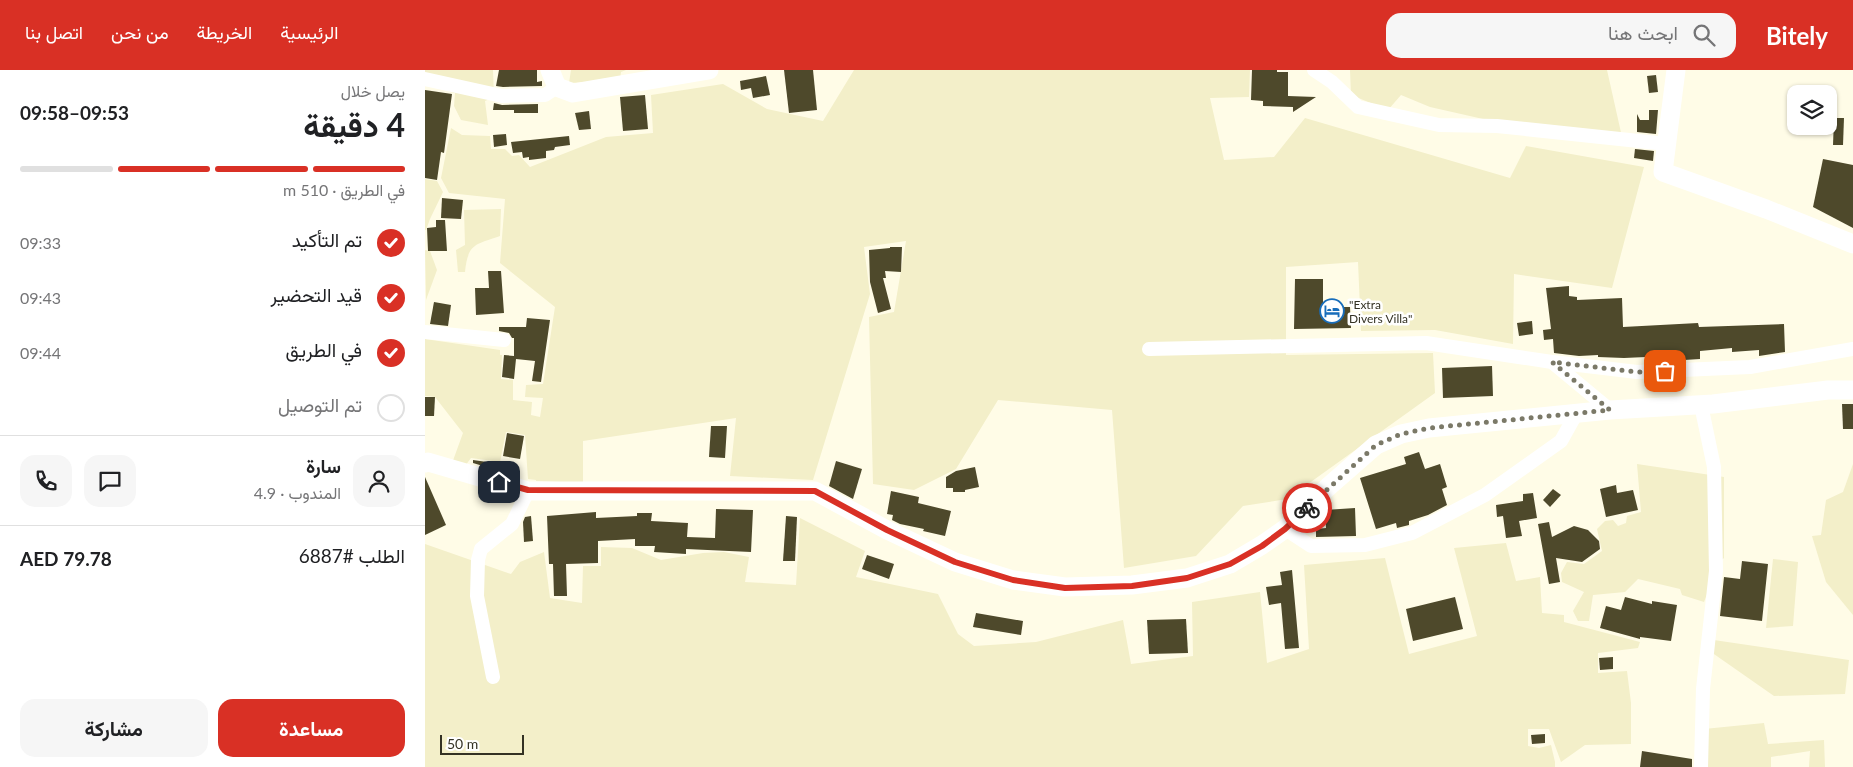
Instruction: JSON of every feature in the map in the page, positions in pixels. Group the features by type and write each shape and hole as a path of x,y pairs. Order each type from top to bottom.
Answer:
{"main road":[{"path":"553,78 573,93 709,70"},
{"path":"1676,70 1663,172 1765,209 1853,244"},
{"path":"426,461 528,490 815,491 887,530 955,562 1013,580 1065,588 1132,586 1187,578 1230,564 1262,546 1285,529 1328,487 1376,445 1401,434 1429,428 1610,410 1701,405 1828,390 1853,390"}],"street":[{"path":"1314,70 1332,82 1358,107 1430,123 1497,126 1667,144"},
{"path":"425,79 501,96 545,95 553,78"},
{"path":"425,332 503,340"},
{"path":"1149,349 1426,343 1552,362 1637,372 1750,367 1853,349"},
{"path":"1552,362 1610,410"},
{"path":"1701,405 1714,467 1716,571 1703,689 1701,767"},
{"path":"1285,529 1311,546 1365,545 1412,533 1485,495 1561,441 1576,414"},
{"path":"493,677 477,596 478,560 481,549 512,524 528,490"}],"shaded area":[{"path":"425,70 493,70 494,97 485,101 488,125 461,120 454,106 455,93 450,92 448,87 425,82"},
{"path":"571,70 626,70 621,72 620,80 569,83"},
{"path":"854,70 1250,70 1249,97 1210,98 1224,160 1274,157 1305,118 1510,178 1526,146 1644,167 1612,288 1514,274 1513,344 1435,330 1361,331 1358,262 1286,267 1286,355 1433,353 1435,393 1287,499 1243,506 1196,556 1124,568 1112,410 998,400 956,469 914,490 873,484 869,317 894,312 906,241 864,247 870,294 813,480 730,476 736,418 583,441 583,483 528,479 525,435 506,432 500,462 471,458 462,470 451,466 463,433 435,397 425,396 425,339 500,350 500,355 502,355 501,379 513,380 513,400 532,402 531,415 540,417 543,398 525,397 526,385 543,384 555,307 500,263 505,199 449,193 441,178 451,128 462,135 490,136 491,149 505,149 512,156 519,155 530,167 606,137 653,133 651,95 723,84 767,109 823,121"},
{"path":"1350,70 1607,70 1622,137 1523,128 1430,107 1401,95 1388,110 1351,95"},
{"path":"425,179 437,181 443,192 426,230 425,230"},
{"path":"501,209 500,236 474,246 468,255 465,272 458,272 456,250 465,245 464,210"},
{"path":"425,250 430,251 437,270 426,300"},
{"path":"1637,464 1724,477 1724,558 1719,562 1704,602 1682,595 1680,589 1638,579 1625,592 1593,595 1589,621 1578,621 1573,611 1584,592 1562,582 1561,573 1567,562 1584,564 1602,551 1597,529 1605,521 1613,520 1618,526 1626,523 1627,516 1641,512"},
{"path":"1853,464 1853,615 1826,582 1812,536 1821,535 1826,500 1843,492"},
{"path":"800,518 865,551 856,577 938,594 958,634 974,646 1036,642 1123,620 1131,664 1193,656 1192,602 1260,592 1267,663 1309,649 1304,565 1385,558 1409,654 1477,636 1454,548 1506,543 1516,581 1540,577 1542,613 1564,615 1564,622 1640,642 1638,648 1598,653 1598,673 1627,671 1631,703 1631,744 1585,745 1561,762 1549,729 1528,729 1528,746 1539,748 1551,745 1555,767 425,767 425,544 511,574 520,562 544,552 550,598 582,603 583,566 601,566 601,547 632,548 661,560 703,553 724,552 749,557 745,582 796,585"},
{"path":"1773,559 1798,562 1793,626 1766,628"},
{"path":"1707,639 1849,660 1845,694 1774,696 1711,652"},
{"path":"1764,723 1768,744 1824,740 1825,767 1809,767 1810,751 1771,757 1771,767 1706,767 1704,729"}],"building":[{"path":"499,70 537,70 537,82 542,81 542,86 496,86"},
{"path":"784,70 813,70 817,110 789,113"},
{"path":"1252,70 1288,72 1288,96 1316,97 1293,112 1293,107 1263,106 1263,101 1251,100"},
{"path":"1656,75 1658,92 1649,93 1647,76"},
{"path":"766,76 770,95 753,98 751,88 741,90 740,81"},
{"path":"425,90 452,94 444,153 441,152 437,180 425,178"},
{"path":"645,95 648,129 623,131 620,97"},
{"path":"494,103 502,105 538,104 538,113 514,113 514,110 493,110"},
{"path":"1649,110 1658,110 1656,134 1637,132 1637,114 1640,120 1649,120"},
{"path":"589,111 591,129 579,130 575,113"},
{"path":"1837,118 1844,118 1843,145 1833,145 1833,135 1837,135"},
{"path":"506,134 507,145 494,147 493,135"},
{"path":"569,136 570,145 555,147 554,150 546,151 546,158 529,160 529,157 523,158 522,152 513,153 511,142"},
{"path":"1635,149 1654,151 1653,161 1634,158"},
{"path":"1823,159 1853,165 1853,228 1813,207"},
{"path":"442,198 463,200 461,219 441,218"},
{"path":"436,220 445,220 447,251 428,251 427,228 436,227"},
{"path":"902,247 901,272 885,271 886,278 883,278 891,309 878,313 870,282 869,250"},
{"path":"488,271 501,271 504,313 476,315 475,288 489,288"},
{"path":"1295,279 1323,279 1323,307 1350,307 1351,328 1294,329"},
{"path":"1569,286 1569,296 1577,297 1577,300 1622,298 1623,327 1698,323 1699,327 1784,324 1785,352 1759,356 1759,350 1732,352 1732,348 1700,351 1700,359 1668,361 1668,356 1624,358 1554,353 1553,339 1544,340 1543,330 1551,329 1546,288"},
{"path":"434,302 451,305 448,326 430,324"},
{"path":"527,318 550,320 541,382 532,381 535,361 516,359 514,379 502,377 504,355 514,356 514,338 509,333 499,331 499,327 526,327"},
{"path":"1532,321 1533,334 1519,336 1517,323"},
{"path":"1492,366 1493,396 1443,398 1442,368"},
{"path":"425,397 435,397 434,416 425,416"},
{"path":"1842,404 1853,404 1853,429 1843,429"},
{"path":"711,426 727,426 725,458 709,457"},
{"path":"507,433 524,436 520,459 503,456"},
{"path":"1419,452 1425,469 1440,464 1447,487 1442,489 1447,505 1428,515 1409,521 1409,525 1397,528 1396,523 1376,529 1360,478 1406,464 1404,457"},
{"path":"473,460 501,464 500,471 473,463"},
{"path":"836,461 862,469 853,499 829,486"},
{"path":"975,467 979,487 965,490 965,492 953,492 953,488 946,488 946,477 956,471"},
{"path":"425,477 446,525 425,535"},
{"path":"1616,485 1617,493 1633,490 1638,510 1606,517 1600,489"},
{"path":"1553,489 1561,495 1550,507 1543,500"},
{"path":"891,491 919,497 918,503 951,511 945,536 923,531 924,529 900,524 892,520 893,515 887,514"},
{"path":"1533,493 1537,518 1519,521 1522,536 1506,538 1503,516 1497,517 1496,505 1523,501 1523,494"},
{"path":"1355,508 1356,536 1316,537 1316,529 1326,528 1325,510"},
{"path":"716,509 753,510 751,552 686,549 686,554 654,552 655,546 635,546 635,539 598,541 598,563 566,564 567,596 554,596 553,564 549,564 547,516 596,512 596,518 637,516 637,513 652,513 651,521 688,523 687,537 715,538"},
{"path":"531,516 533,541 524,542 523,522 525,517"},
{"path":"786,516 797,517 795,561 783,561"},
{"path":"1549,522 1552,537 1574,526 1588,530 1599,541 1600,549 1582,562 1556,558 1560,582 1549,584 1538,524"},
{"path":"867,555 894,564 889,579 862,569"},
{"path":"1742,561 1768,564 1762,621 1720,616 1724,577 1740,579"},
{"path":"1292,570 1299,648 1285,649 1281,603 1269,605 1266,587 1282,585 1280,572"},
{"path":"1455,597 1463,629 1413,641 1406,609"},
{"path":"1625,597 1652,604 1652,601 1677,605 1671,641 1640,637 1640,639 1600,628 1606,606 1621,610"},
{"path":"976,613 1023,621 1021,635 973,627"},
{"path":"1186,619 1188,653 1149,654 1147,620"},
{"path":"1613,657 1613,669 1600,670 1599,658"},
{"path":"1545,734 1545,743 1532,744 1531,735"},
{"path":"1642,751 1692,759 1692,767 1640,767"}],"way so far":[{"path":"1307,508 1376,445 1401,434 1429,428 1610,410 1552,362 1637,372 1665,371"}],"place":[{"name":"\"Extra Divers Villa\"","path":"1332,311"}],"route":[{"path":"499,482 528,490 815,491 887,530 955,562 1013,580 1065,588 1132,586 1187,578 1230,564 1262,546 1285,529 1307,508"}]}
